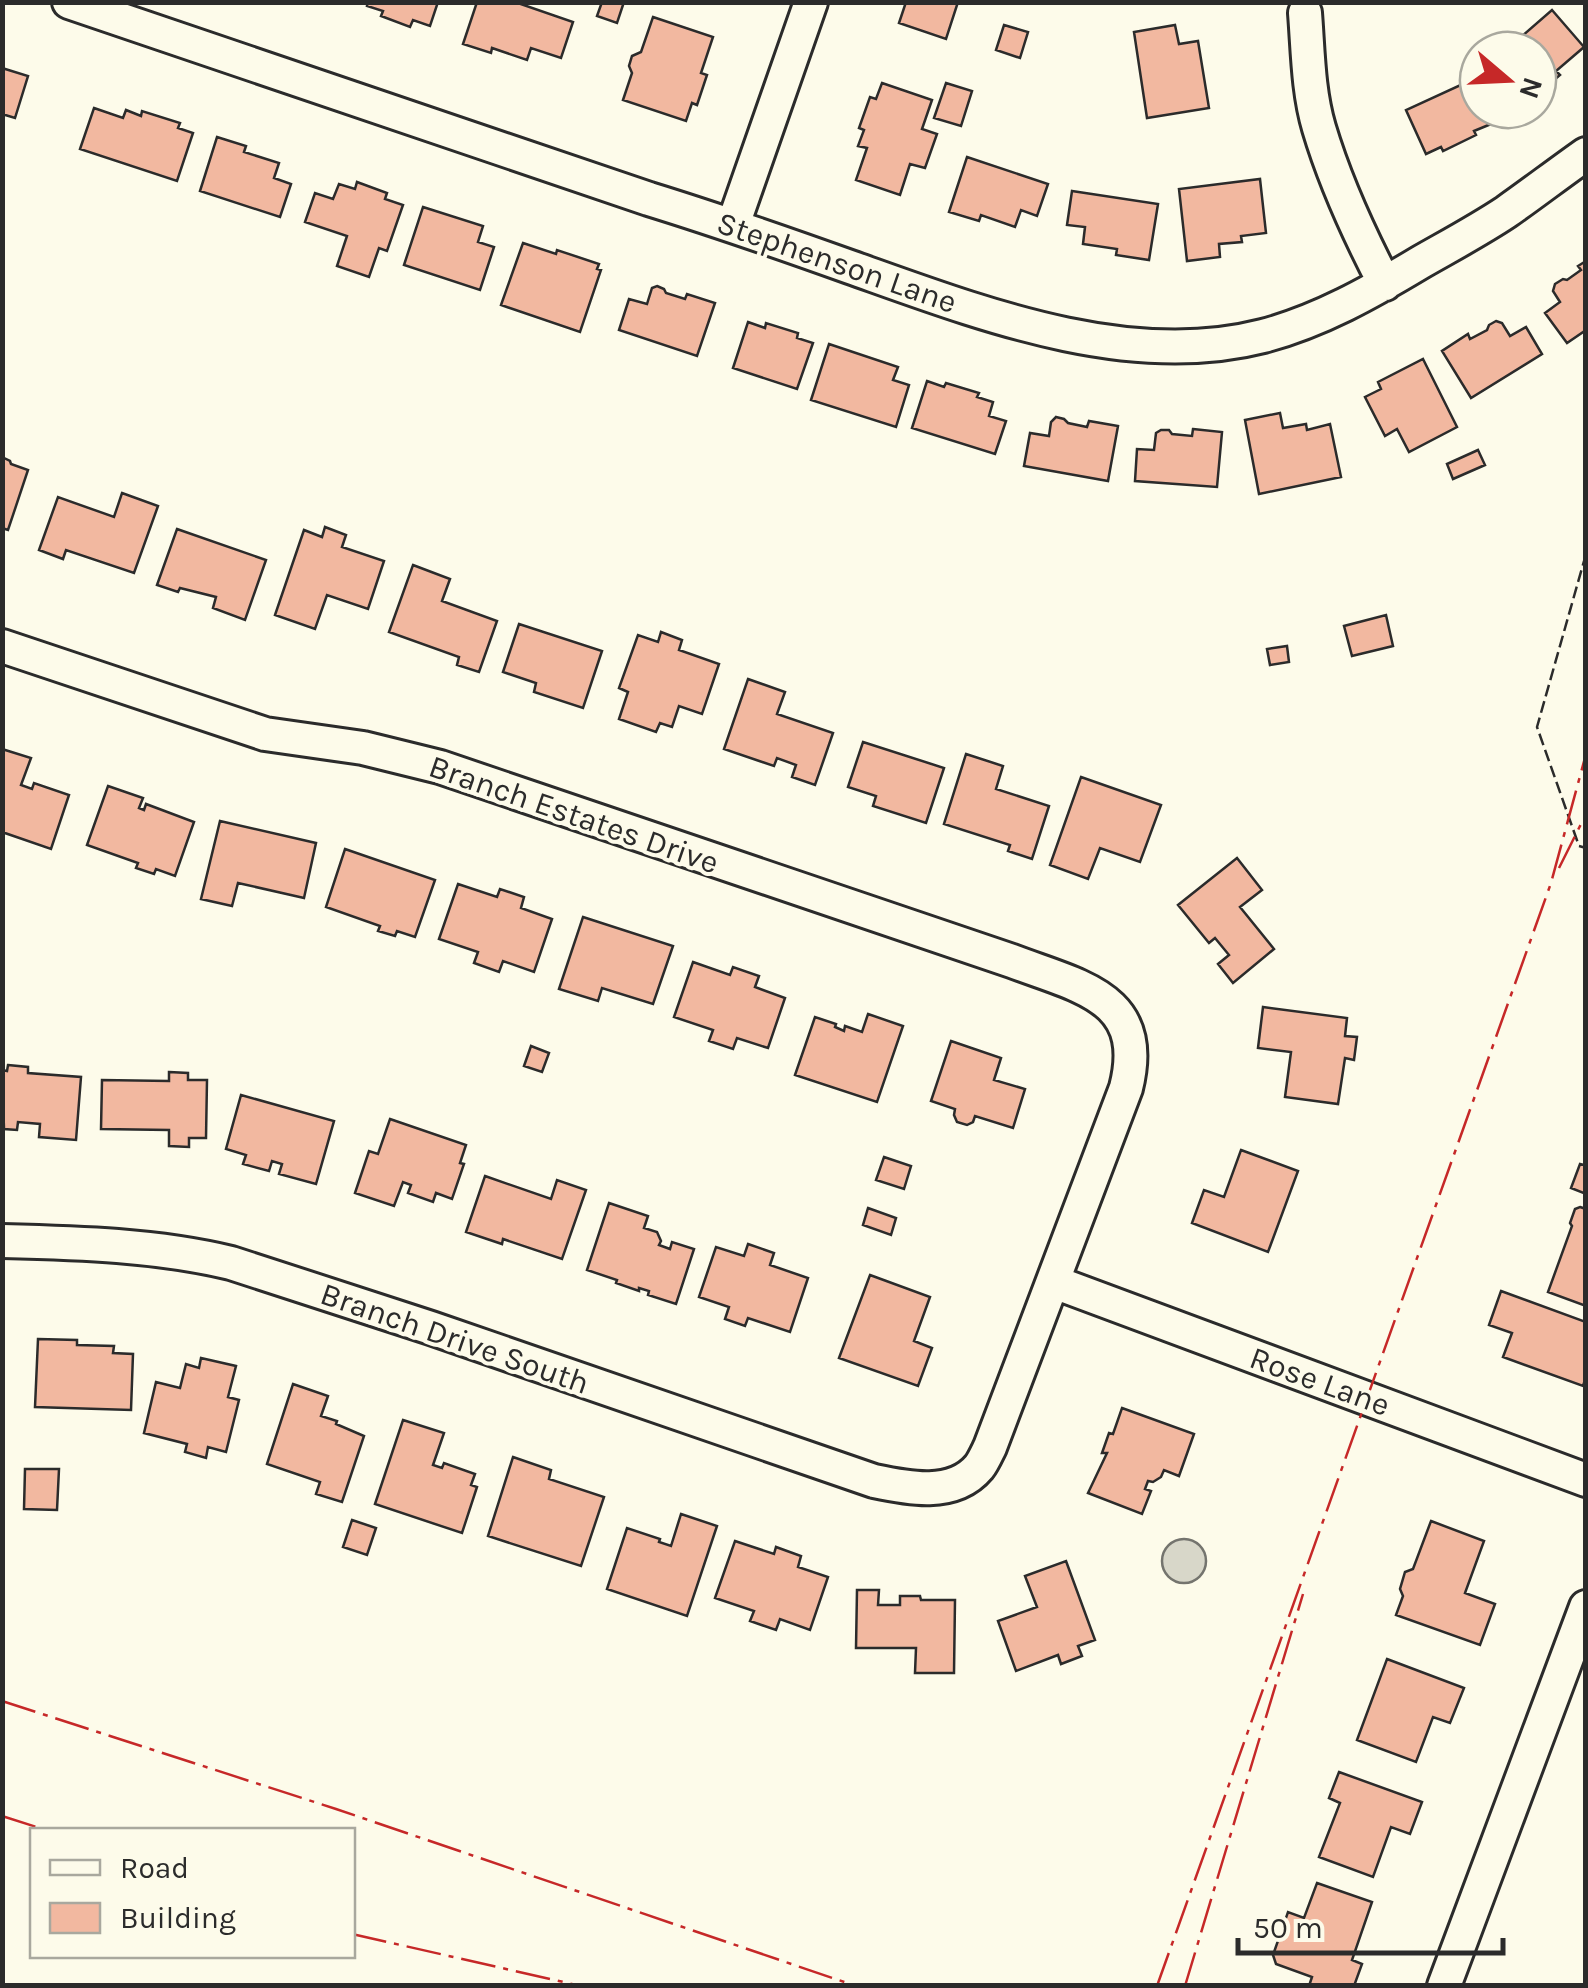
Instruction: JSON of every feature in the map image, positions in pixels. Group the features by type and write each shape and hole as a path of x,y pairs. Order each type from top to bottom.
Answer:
{"street":[{"name":"Stephenson Lane","path":"69,2 734,225 959,306 1075,336 1144,346 1210,344 1262,336 1330,312 1385,284 1503,213 1586,154"},
{"path":"734,225 811,2"},
{"path":"1305,14 1318,126 1344,197 1385,284"},
{"name":"Branch Estates Drive","path":"2,646 266,734 363,748 440,767 1090,991 1119,1015 1132,1043 1133,1062 1054,1282"},
{"name":"Branch Drive South","path":"2,1241 118,1244 231,1262 874,1481 930,1489 964,1480 979,1467 1054,1282"},
{"name":"Rose Lane","path":"1054,1282 1586,1480"},
{"path":"1444,1986 1586,1607"}],"shaded area":[{"path":"1184,1539 1199,1546 1206,1561 1199,1576 1184,1583 1169,1576 1162,1561 1169,1546"}],"building":[{"path":"368,2 438,2 430,26 413,20 410,27 381,16 383,11 367,6"},
{"path":"477,2 515,2 573,22 561,58 531,48 527,60 492,48 491,53 463,44"},
{"path":"602,2 624,2 617,23 597,16"},
{"path":"906,2 958,2 946,39 899,23"},
{"path":"1552,10 1584,47 1558,69 1558,30 1529,30"},
{"path":"653,17 713,37 701,73 707,75 697,105 692,103 686,121 623,100 632,73 632,56 641,52"},
{"path":"1004,25 1028,32 1020,58 996,50"},
{"path":"1175,25 1179,44 1198,41 1209,108 1147,118 1134,32"},
{"path":"2,68 28,76 15,118 2,114"},
{"path":"882,83 932,100 922,129 937,134 925,168 910,164 900,195 856,180 867,148 858,146 864,130 859,128 870,97 876,99"},
{"path":"946,83 972,91 961,126 934,118"},
{"path":"1458,86 1458,130 1476,130 1476,135 1443,151 1441,147 1426,154 1406,110"},
{"path":"94,108 123,118 126,110 141,116 142,111 180,123 178,128 193,133 177,181 80,149"},
{"path":"217,137 246,146 244,152 279,163 274,178 291,184 280,217 200,191"},
{"path":"967,157 1048,184 1037,216 1021,210 1015,227 981,215 979,221 949,212"},
{"path":"1260,179 1266,233 1241,236 1242,242 1219,244 1220,257 1187,261 1179,189"},
{"path":"357,182 387,193 385,199 403,205 387,251 379,248 369,277 337,266 347,236 305,222 315,193 333,199 339,184 355,189"},
{"path":"1072,191 1158,204 1149,260 1116,255 1117,249 1083,244 1085,227 1067,225"},
{"path":"423,207 483,226 478,242 494,247 480,290 404,265"},
{"path":"523,243 599,264 597,269 601,270 580,332 501,305"},
{"path":"1586,261 1586,330 1567,343 1545,313 1560,302 1553,291 1555,284 1581,270 1578,266"},
{"path":"657,286 685,299 687,294 715,303 697,356 619,330 629,299 647,304 652,288"},
{"path":"1496,321 1502,323 1510,336 1526,327 1542,354 1471,398 1442,351 1468,334 1470,339 1487,330"},
{"path":"748,322 798,333 797,338 813,343 797,389 733,368"},
{"path":"829,344 898,367 893,380 909,385 896,427 811,400"},
{"path":"1423,359 1457,427 1409,452 1397,429 1385,436 1365,397 1381,389 1378,382"},
{"path":"927,381 979,393 977,397 993,402 989,416 1006,421 995,454 912,428"},
{"path":"1280,413 1283,428 1306,424 1307,430 1330,424 1341,477 1259,494 1245,420"},
{"path":"1056,417 1087,427 1089,421 1118,426 1108,481 1024,466 1030,433 1049,436"},
{"path":"1193,429 1222,432 1217,487 1135,481 1137,449 1154,450 1156,433 1161,430 1192,436"},
{"path":"1478,450 1485,465 1453,479 1447,464"},
{"path":"2,457 28,470 8,530 2,528"},
{"path":"122,493 158,506 134,573 66,550 63,559 39,550 58,497 114,517"},
{"path":"325,527 346,535 342,547 384,561 368,609 327,595 315,629 275,615 304,530 322,537"},
{"path":"177,529 266,560 245,620 213,608 216,597 157,585"},
{"path":"413,565 450,579 442,601 497,621 479,672 457,665 459,657 389,632"},
{"path":"1386,615 1393,646 1352,656 1344,626"},
{"path":"519,624 602,651 583,708 534,692 536,683 503,672"},
{"path":"661,632 682,640 679,650 719,664 702,714 679,706 672,727 660,723 656,732 619,719 628,692 619,688 638,635 658,642"},
{"path":"1287,646 1289,662 1270,665 1267,649"},
{"path":"748,679 785,692 777,714 833,733 815,785 792,777 796,765 777,758 774,766 724,749"},
{"path":"863,742 944,768 926,823 873,806 876,796 848,787"},
{"path":"2,749 31,758 21,785 32,789 34,783 69,795 51,849 2,832"},
{"path":"966,754 1003,766 996,789 1049,806 1032,859 1008,851 1010,845 944,824"},
{"path":"1081,777 1161,805 1140,862 1100,848 1088,879 1050,865"},
{"path":"108,786 143,798 139,808 144,810 146,804 194,822 175,876 156,869 154,874 136,868 138,863 87,845"},
{"path":"220,821 316,843 304,898 238,883 232,906 201,899"},
{"path":"345,849 435,880 415,937 397,931 395,936 378,931 380,926 326,907"},
{"path":"1237,858 1262,890 1240,907 1274,949 1233,983 1218,964 1229,955 1215,938 1209,943 1178,905"},
{"path":"458,884 497,897 500,889 524,897 521,908 552,919 534,972 503,961 499,972 474,963 478,952 439,939"},
{"path":"583,917 673,946 653,1004 602,988 598,1001 559,989"},
{"path":"693,962 730,975 733,967 759,976 755,987 785,998 768,1048 737,1038 733,1049 709,1041 713,1030 674,1017"},
{"path":"1263,1007 1347,1018 1345,1036 1357,1037 1354,1060 1345,1058 1338,1104 1285,1097 1291,1052 1258,1048"},
{"path":"868,1014 903,1026 877,1102 795,1075 815,1017 844,1031 845,1026 862,1032"},
{"path":"951,1041 1001,1058 994,1080 1025,1089 1013,1128 975,1116 967,1125 957,1122 955,1109 931,1101"},
{"path":"531,1046 549,1053 542,1072 524,1066"},
{"path":"8,1065 28,1067 28,1073 81,1077 76,1140 39,1137 40,1124 18,1122 17,1130 4,1129 2,1070 7,1071"},
{"path":"169,1072 188,1073 188,1080 207,1080 206,1138 189,1138 189,1147 169,1146 169,1130 101,1129 102,1080 169,1081"},
{"path":"241,1095 334,1121 316,1184 279,1174 282,1164 272,1161 269,1171 243,1164 246,1155 226,1149"},
{"path":"390,1119 466,1145 452,1199 436,1193 433,1202 408,1193 411,1185 403,1182 394,1206 355,1193 369,1151 378,1154"},
{"path":"1241,1150 1298,1171 1268,1252 1192,1223 1204,1190 1224,1197"},
{"path":"884,1157 911,1166 904,1189 876,1180"},
{"path":"1586,1161 1586,1194 1571,1188 1580,1164"},
{"path":"485,1176 551,1199 557,1180 586,1190 562,1259 503,1239 502,1244 466,1232"},
{"path":"609,1203 648,1216 644,1228 657,1232 659,1245 670,1249 672,1242 694,1249 676,1304 587,1270"},
{"path":"868,1208 896,1218 891,1235 863,1225"},
{"path":"1575,1209 1586,1209 1586,1306 1548,1292"},
{"path":"748,1244 774,1253 770,1265 808,1278 790,1332 748,1318 745,1326 725,1319 729,1307 699,1297 716,1247 744,1256"},
{"path":"870,1275 930,1297 914,1341 932,1348 918,1386 839,1358"},
{"path":"1501,1291 1586,1322 1583,1386 1503,1357 1512,1333 1489,1325"},
{"path":"38,1339 77,1340 77,1345 114,1346 113,1353 133,1354 131,1410 35,1407"},
{"path":"201,1358 236,1366 228,1397 239,1400 226,1452 208,1447 206,1458 185,1452 187,1444 144,1433 156,1382 180,1388 186,1364 199,1368"},
{"path":"293,1384 328,1396 321,1416 364,1436 342,1502 316,1494 320,1482 267,1464"},
{"path":"1122,1408 1194,1434 1179,1476 1164,1470 1161,1477 1148,1481 1145,1489 1151,1491 1142,1514 1088,1493"},
{"path":"403,1420 444,1433 433,1465 442,1468 444,1463 475,1474 471,1485 477,1487 462,1533 375,1504"},
{"path":"513,1457 551,1470 549,1479 604,1497 581,1566 488,1536"},
{"path":"25,1469 59,1469 57,1510 24,1509"},
{"path":"681,1514 717,1526 687,1616 607,1589 627,1528 671,1546"},
{"path":"352,1520 376,1528 367,1555 343,1547"},
{"path":"1431,1521 1484,1541 1465,1593 1495,1604 1480,1645 1396,1615 1405,1572 1413,1569"},
{"path":"735,1541 774,1554 776,1547 801,1556 798,1567 828,1577 810,1630 780,1619 776,1630 750,1621 754,1611 715,1598"},
{"path":"1066,1561 1095,1640 1078,1646 1082,1656 1061,1664 1058,1655 1016,1671 998,1621 1037,1607 1025,1576"},
{"path":"857,1590 879,1590 878,1605 900,1605 900,1596 955,1600 954,1673 915,1673 916,1648 856,1648"},
{"path":"1387,1659 1464,1688 1450,1723 1433,1717 1416,1762 1357,1740"},
{"path":"1339,1772 1422,1802 1410,1834 1391,1827 1373,1877 1319,1857 1340,1803 1329,1798"},
{"path":"1317,1883 1372,1902 1352,1960 1362,1964 1354,1986 1309,1986 1312,1977 1276,1964 1273,1955 1288,1912 1304,1918"}],"fence":[{"path":"1586,554 1537,727 1579,846 1586,848"}],"power":[{"path":"1157,1986 1551,883 1586,754"},
{"path":"1559,868 1586,814"},
{"path":"1185,1986 1303,1594"},
{"path":"2,1701 336,1809 856,1986"},
{"path":"2,1816 40,1828"},
{"path":"355,1935 581,1986"}]}
